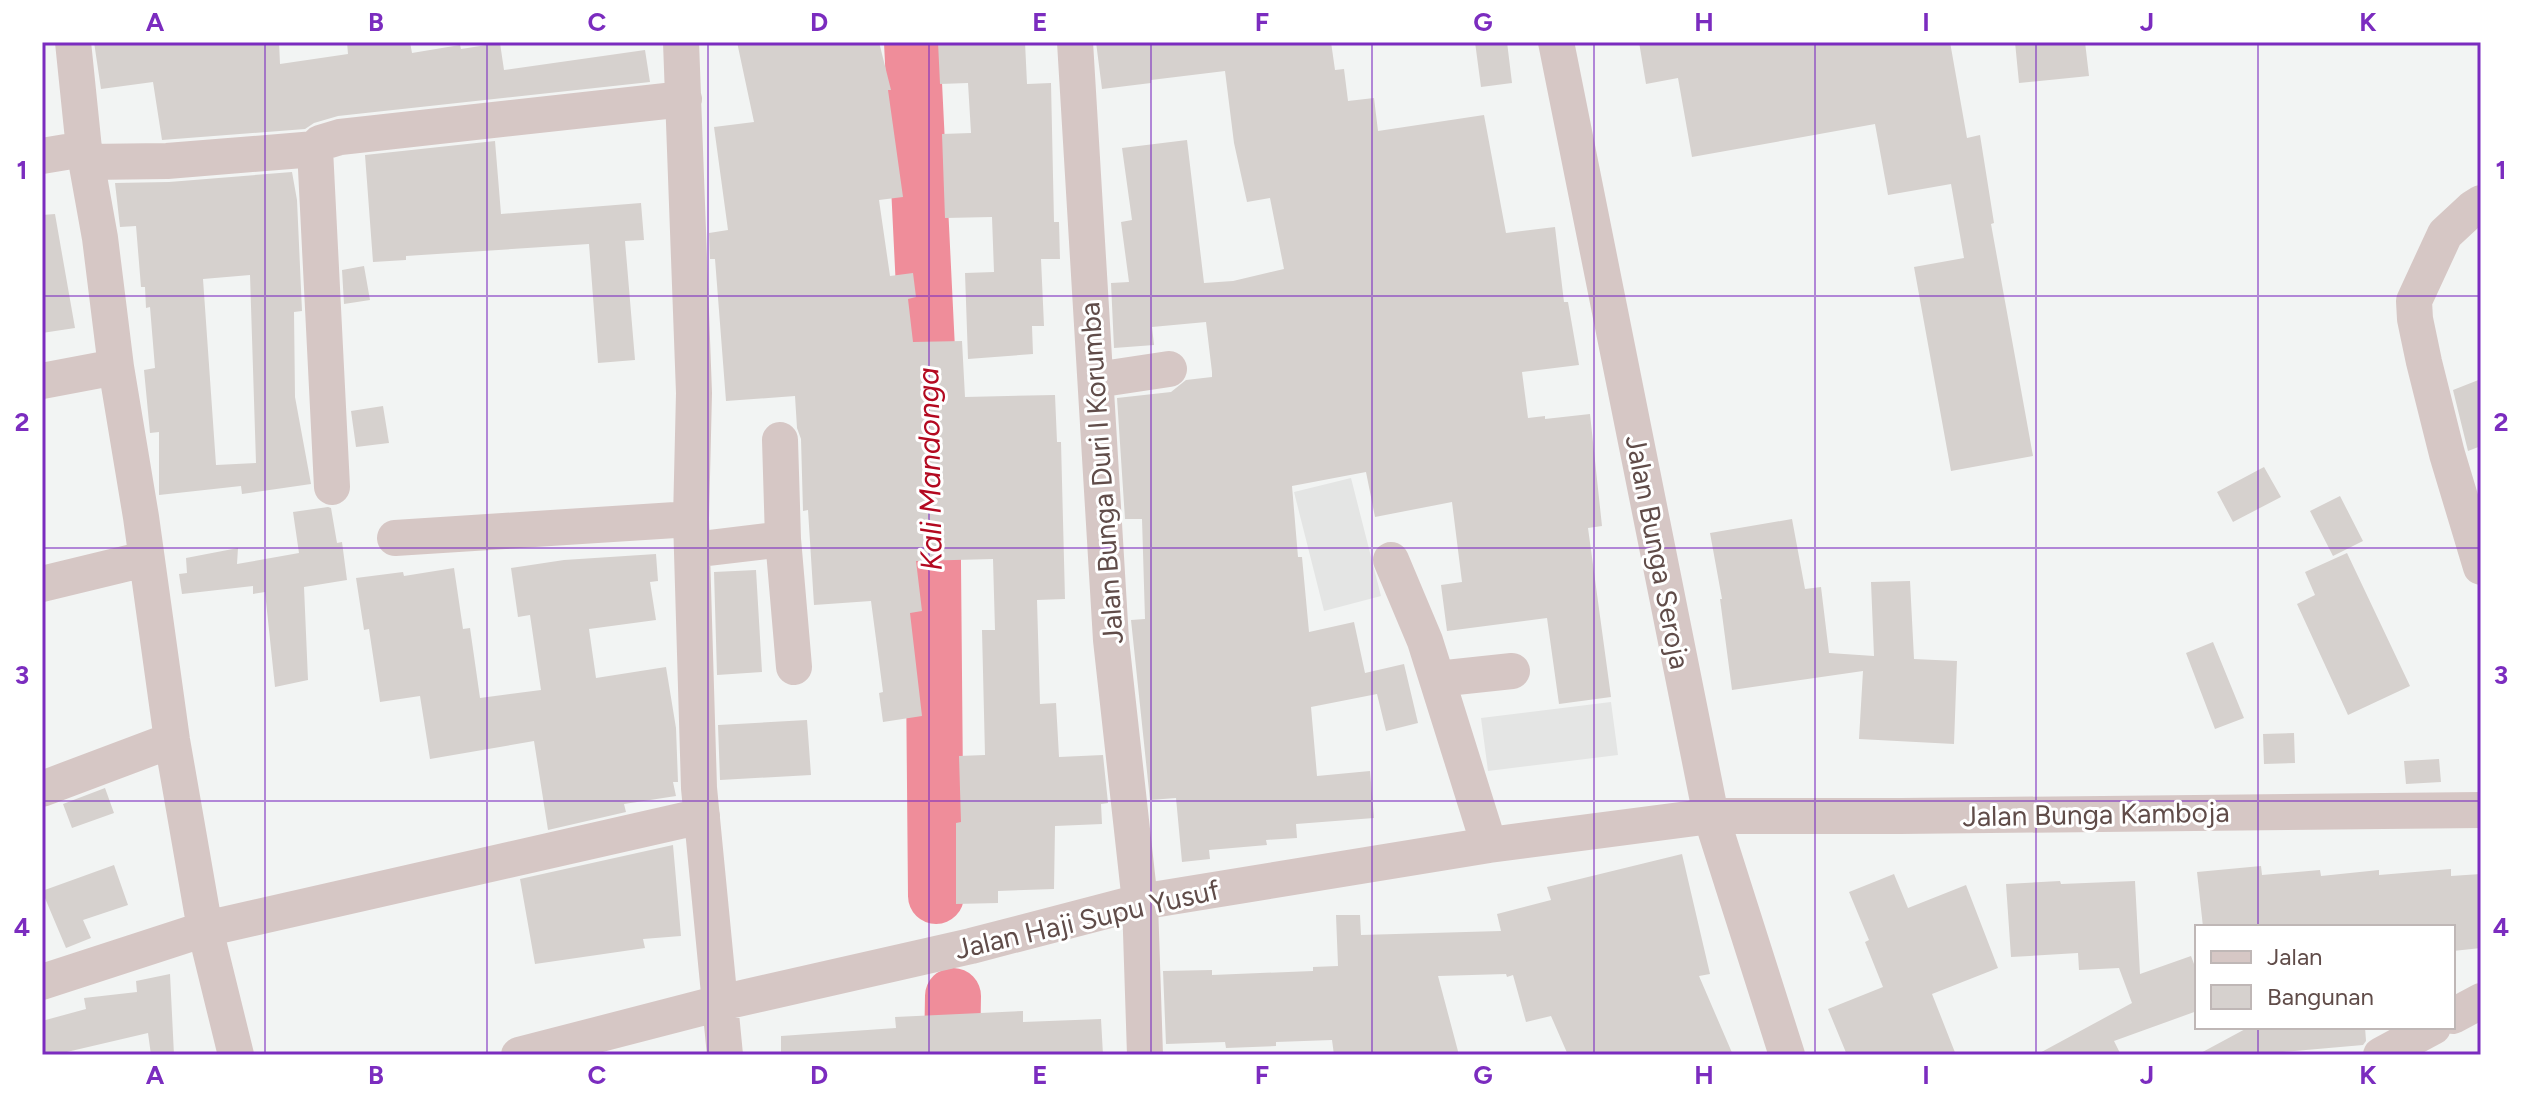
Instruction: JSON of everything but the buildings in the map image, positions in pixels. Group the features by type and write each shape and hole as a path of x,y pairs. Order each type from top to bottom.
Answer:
{"street":[{"path":"73,42 85,155 100,238 116,367 141,517 172,740 205,929 236,1055"},
{"path":"681,42 694,393 691,534 702,816 725,1055"},
{"name":"Jalan Bunga Duri I Korumba","path":"1075,42 1111,640 1140,902 1145,1055"},
{"name":"Jalan Bunga Seroja","path":"1556,42 1711,816 1787,1055"},
{"path":"332,487 315,149 320,143 340,137 684,99"},
{"path":"42,156 85,155 167,161 315,149"},
{"path":"2481,203 2445,234 2414,301 2424,362 2475,521 2481,567"},
{"path":"42,381 116,367"},
{"path":"1096,380 1169,369"},
{"path":"780,440 783,539 794,667"},
{"path":"395,538 691,534 783,539"},
{"path":"42,584 145,559"},
{"path":"1391,560 1425,641 1489,845"},
{"path":"1437,679 1512,671"},
{"path":"42,789 172,740"},
{"name":"Jalan Bunga Kamboja","path":"1711,816 2481,810"},
{"path":"42,982 205,929 702,816"},
{"name":"Jalan Haji Supu Yusuf","path":"519,1055 720,1003 971,946 1140,902 1489,845 1711,816"},
{"path":"2455,1015 2481,1001"},
{"path":"2381,1055 2429,1029"}],"shaded area":[{"path":"1351,478 1381,596 1324,611 1294,492"},
{"path":"1611,702 1618,755 1488,771 1481,718"}],"waterway":[{"name":"Kali Mandonga","path":"912,42 932,452 936,896"},
{"name":"Kali Mandonga","path":"952,1055 953,996"}]}
